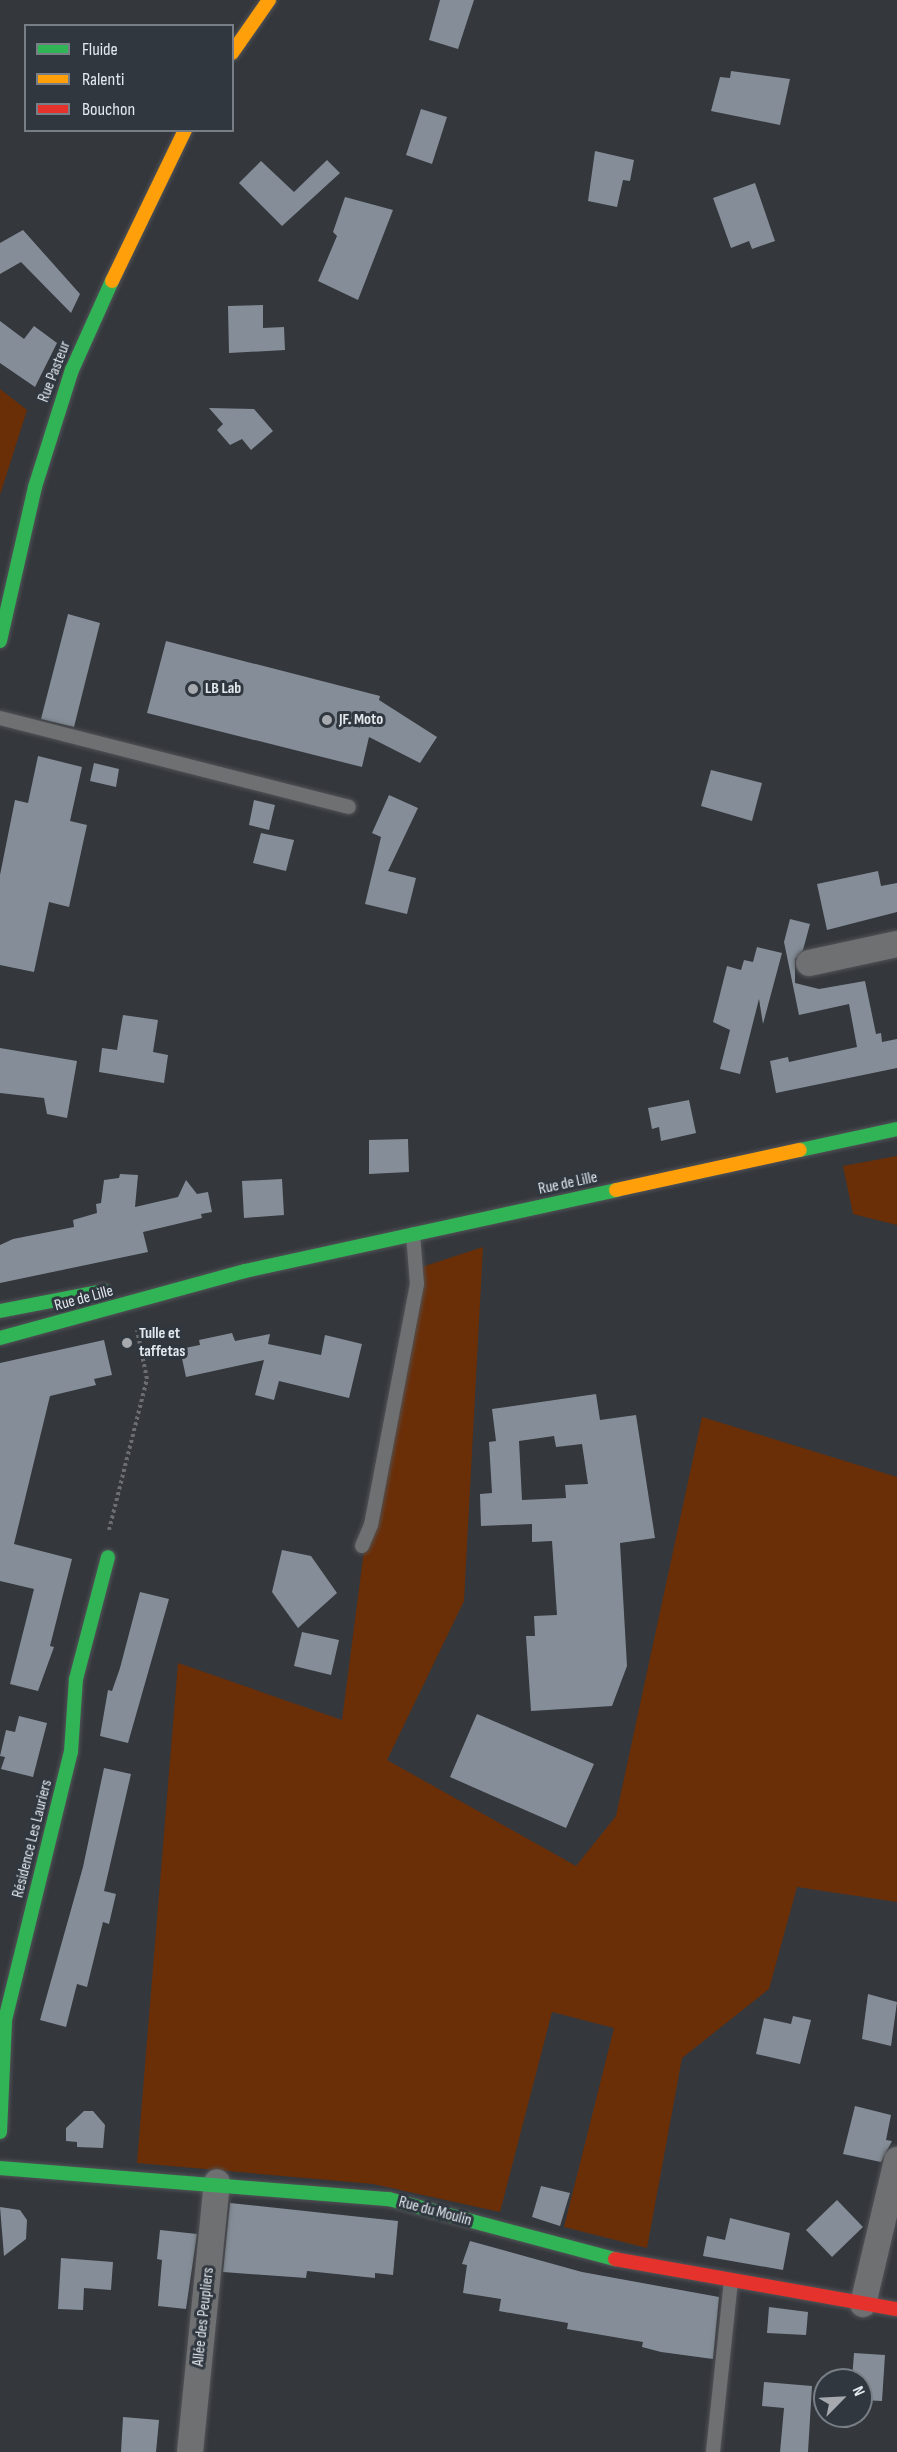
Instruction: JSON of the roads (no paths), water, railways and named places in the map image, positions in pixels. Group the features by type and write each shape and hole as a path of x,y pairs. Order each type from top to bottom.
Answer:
{"main road":[{"path":"234,50 269,0"},
{"name":"Rue Pasteur","path":"0,641 35,487 66,387 137,226 184,132"},
{"name":"Rue de Lille","path":"0,1338 245,1271 897,1129"},
{"name":"Rue de Lille","path":"0,1311 71,1296 245,1271"},
{"name":"Résidence Les Lauriers","path":"0,2132 5,2020 71,1752 76,1679 108,1557"},
{"name":"Rue du Moulin","path":"0,2168 218,2182 411,2203 585,2254 863,2304 897,2308"}],"street":[{"path":"809,963 897,944"},
{"path":"863,2304 897,2160"},
{"name":"Allée des Peupliers","path":"190,2452 218,2182"}],"lane":[{"path":"0,718 349,807"},
{"path":"362,1546 371,1525 417,1284 413,1234"},
{"path":"713,2452 731,2281"}],"place":[{"name":"LB Lab","path":"193,689"},
{"name":"JF. Moto","path":"327,720"},
{"name":"Tulle et taffetas","path":"127,1343"}]}
